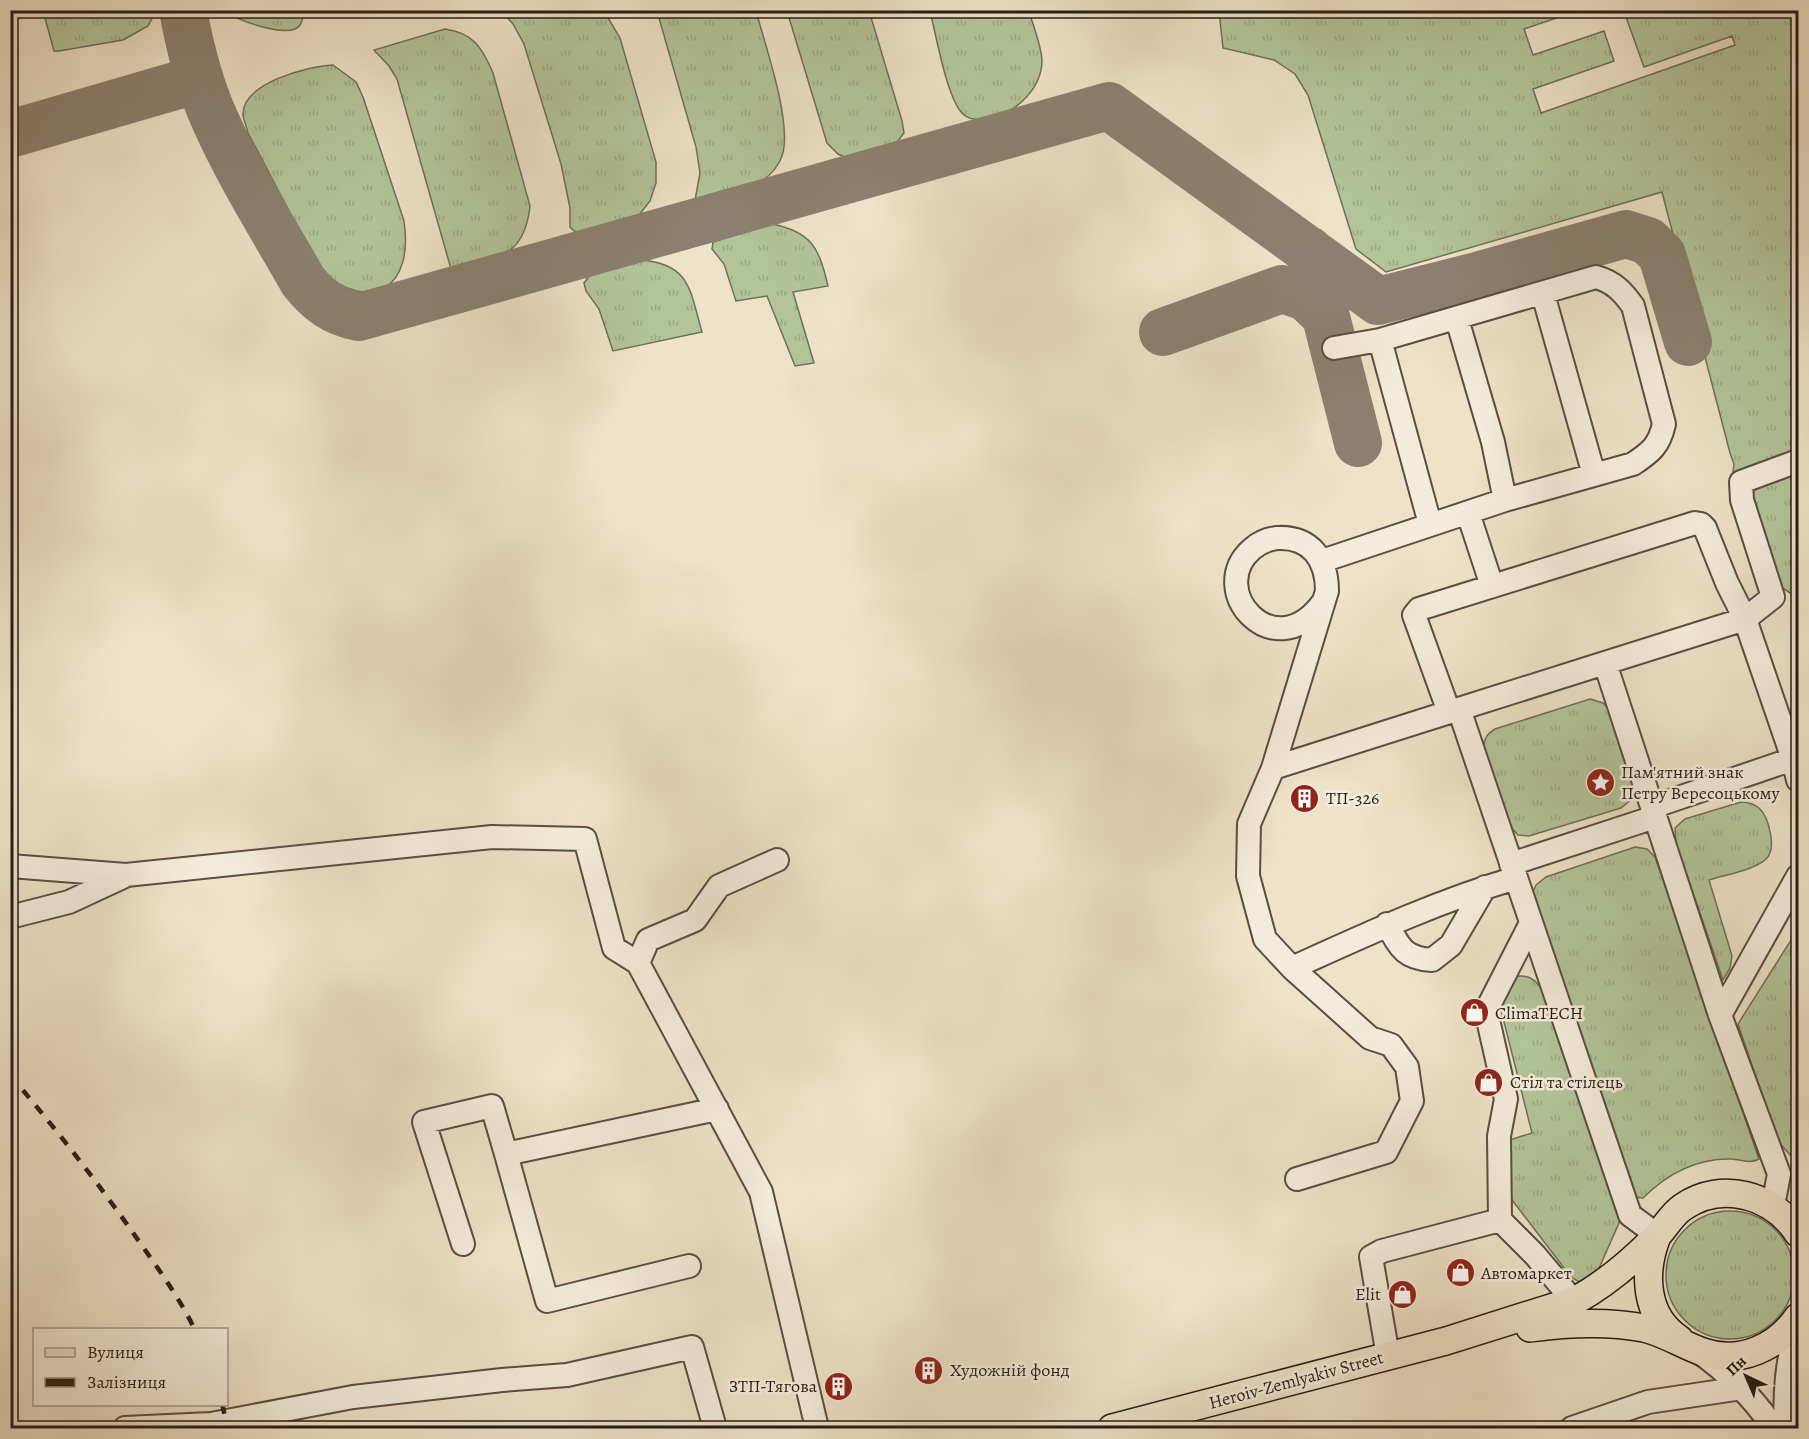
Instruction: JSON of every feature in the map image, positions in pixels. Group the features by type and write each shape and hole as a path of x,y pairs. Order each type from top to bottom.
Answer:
{"main road":[{"path":"1446,1341 1576,1300 1595,1290 1657,1235 1668,1220 1683,1207 1700,1198 1737,1193 1756,1197 1798,1216"},
{"path":"1773,1206 1790,1221 1798,1233"},
{"path":"1657,1235 1649,1256 1647,1278 1651,1299 1660,1319 1675,1336 1693,1348"},
{"path":"1446,1341 1554,1324 1584,1323 1642,1328 1665,1334 1693,1348 1718,1356 1738,1355 1757,1351 1780,1338 1798,1317"},
{"name":"Heroiv-Zemlyakiv Street","path":"1112,1428 1446,1341"}],"street":[{"path":"1322,561 1505,500 1633,464 1651,452 1661,439 1664,424 1632,306 1622,291 1607,280 1596,277 1380,340 1334,348"},
{"path":"1543,294 1594,475"},
{"path":"1457,319 1493,442 1505,500"},
{"path":"1380,340 1430,524"},
{"path":"1273,768 1745,619 1773,597 1742,500 1741,482 1798,461"},
{"path":"1468,513 1492,585"},
{"path":"1292,968 1387,924 1485,887 1514,871 1654,812 1796,770 1745,619 1727,583 1705,528 1701,524 1695,523 1492,585 1416,611 1414,615 1454,711 1514,871 1530,925 1630,1215 1657,1235"},
{"path":"1297,1179 1386,1152 1412,1101 1407,1067 1391,1045 1370,1038 1292,968 1265,939 1248,876 1249,824 1273,768 1327,591 1327,575 1322,561 1312,550 1300,542 1286,538 1271,539 1258,544 1247,554 1239,567 1236,581 1238,596 1244,609 1255,620 1269,627 1284,629 1299,625 1312,617 1321,605"},
{"path":"1605,663 1720,1015 1779,1173 1773,1206"},
{"path":"10,866 126,875 492,837 585,839 614,948 638,963 761,1191 818,1428"},
{"path":"638,963 648,940 695,920 719,886 777,860"},
{"path":"10,917 69,902 126,875"},
{"path":"1720,1015 1798,876"},
{"path":"1387,924 1398,945 1414,959 1432,960 1451,945 1485,887"},
{"path":"1530,925 1486,1011 1506,1099 1499,1137 1500,1220 1576,1300"},
{"path":"463,1244 423,1122 492,1106 547,1301 689,1266"},
{"path":"506,1154 717,1109"},
{"path":"1388,1356 1371,1257 1382,1251 1500,1220"},
{"path":"1786,1428 1786,1384 1791,1346 1798,1325"},
{"path":"125,1428 211,1424 353,1396 567,1375 692,1347 715,1428"},
{"path":"1693,1348 1720,1366 1742,1388 1774,1428"},
{"path":"1572,1428 1648,1402 1742,1388"}],"green space":[{"path":"43,10 156,11 148,26 123,40 54,51"},
{"path":"512,10 604,11 620,38 656,162 656,183 650,201 639,215 629,222 588,234 574,231 570,227 570,208 561,164 524,44 513,24 503,13"},
{"path":"1644,10 1798,11 1798,611 1792,594 1760,574 1731,488 1734,464 1662,192 1386,272 1356,249 1308,95 1295,74 1274,60 1223,48 1219,11 1577,11 1524,29 1533,55 1604,31 1614,61 1533,89 1541,113 1735,45 1732,36 1644,67 1626,17"},
{"path":"224,11 304,11 300,25 294,29 275,30 240,19"},
{"path":"657,11 756,11 776,84 784,125 782,156 774,170 762,181 695,200 700,173 696,147"},
{"path":"787,11 876,11 870,14 904,133 894,146 885,152 849,159 838,154 827,143"},
{"path":"930,11 1029,11 1039,41 1042,60 1038,80 1033,89 1019,104 1001,115 977,120 964,115 952,96 947,82"},
{"path":"445,29 470,38 489,64 530,206 527,224 514,246 494,258 451,269 397,79 389,66 374,50"},
{"path":"333,65 356,82 363,97 404,221 405,244 402,263 396,278 385,288 372,292 356,291 339,284 320,270 248,133 243,115 246,104 253,94 264,85 293,73"},
{"path":"772,224 786,227 805,237 817,252 825,273 828,286 793,292 814,363 795,366 767,296 736,301 724,264 712,249 713,242"},
{"path":"641,260 670,267 686,282 702,332 613,351 599,309 586,291 584,283 590,275"},
{"path":"1590,699 1603,703 1608,708 1635,788 1632,799 1621,808 1529,836 1518,835 1511,827 1484,748 1487,737 1495,729"},
{"path":"1741,802 1755,805 1763,812 1769,825 1771,848 1766,859 1761,863 1709,880 1732,956 1730,968 1723,980 1676,843 1675,828 1685,819"},
{"path":"1635,847 1647,849 1655,857 1759,1159 1749,1161 1719,1159 1695,1164 1662,1181 1643,1198 1635,1197 1533,892 1536,885 1546,877"},
{"path":"1798,929 1798,1164 1777,1140 1738,1024"},
{"path":"1519,976 1534,980 1544,993 1619,1217 1619,1223 1596,1275 1581,1283 1571,1277 1509,1196 1506,1141 1532,1133 1500,1006 1512,978"},
{"path":"1730,1211 1755,1216 1775,1230 1789,1250 1794,1275 1789,1300 1775,1320 1755,1334 1730,1339 1705,1334 1685,1320 1671,1300 1666,1275 1671,1250 1685,1230 1705,1216"}],"taxiway":[{"path":"183,10 196,66 209,107 257,202 309,288 335,309 359,317 1109,106 1378,301 1626,234 1648,241 1662,255 1688,342"},
{"path":"10,134 199,79"},
{"path":"1309,250 1358,443"},
{"path":"1163,332 1282,289 1306,297 1325,315"}],"railway":[{"path":"10,1075 112,1203 171,1288 194,1328"},
{"path":"222,1406 228,1428"}],"place":[{"name":"Пам'ятний знак Петру Вересоцькому","path":"1600,782"},
{"name":"ТП-326","path":"1305,798"},
{"name":"ClimaTECH","path":"1474,1013"},
{"name":"Стіл та стілець","path":"1489,1082"},
{"name":"Автомаркет","path":"1460,1273"},
{"name":"Elit","path":"1402,1294"},
{"name":"Художній фонд","path":"929,1370"},
{"name":"ЗТП-Тягова","path":"838,1386"}]}
